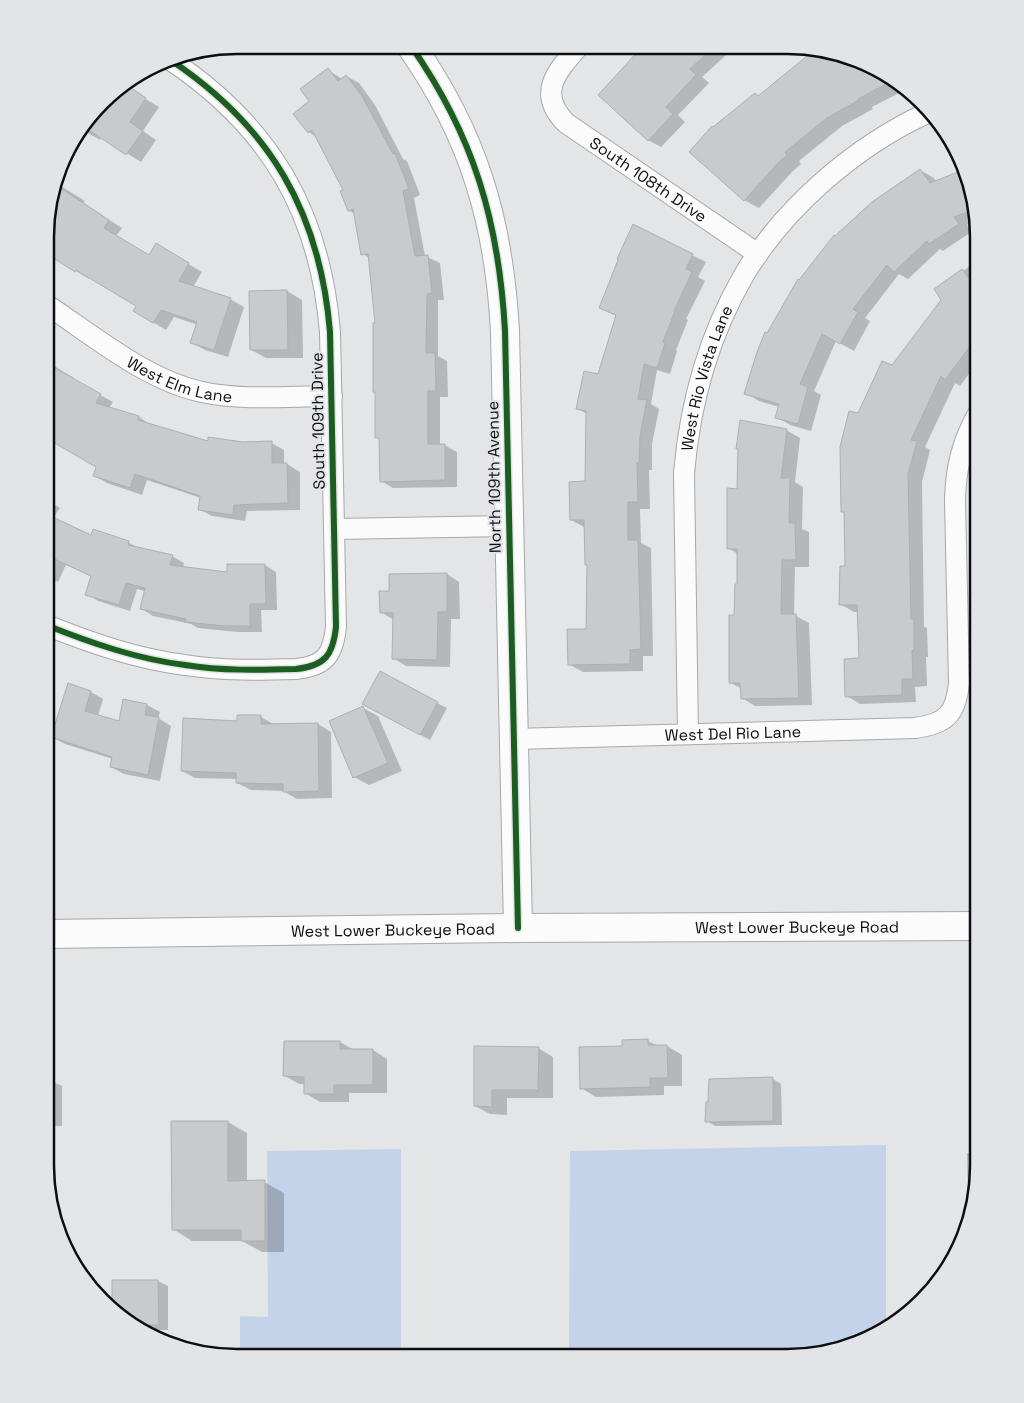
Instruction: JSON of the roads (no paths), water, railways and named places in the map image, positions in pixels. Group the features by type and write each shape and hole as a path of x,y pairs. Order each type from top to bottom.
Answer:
{"main road":[{"name":"North 109th Avenue","path":"416,54 438,87 463,137 478,174 495,235 500,266 505,323 518,928"},
{"name":"West Lower Buckeye Road","path":"54,934 518,928 970,926"}],"street":[{"name":"South 108th Drive","path":"572,54 556,74 552,85 551,96 554,106 566,123 758,254"},
{"name":"South 109th Drive","path":"54,627 124,653 185,665 247,670 296,669 318,664 326,658 332,648 336,627 330,332 325,286 312,236 291,188 278,165 243,120 206,86 176,64"},
{"name":"West Rio Vista Lane","path":"688,734 684,504 687,441 700,382 721,322 740,282 758,254 790,215 832,175 880,138 924,115"},
{"name":"West Elm Lane","path":"54,310 137,364 157,376 178,385 202,392 226,395 332,396"},
{"name":"West Del Rio Lane","path":"514,738 915,728 940,722 950,715 956,705 959,683 955,500 960,454 970,429"},
{"path":"334,528 509,526"}]}
